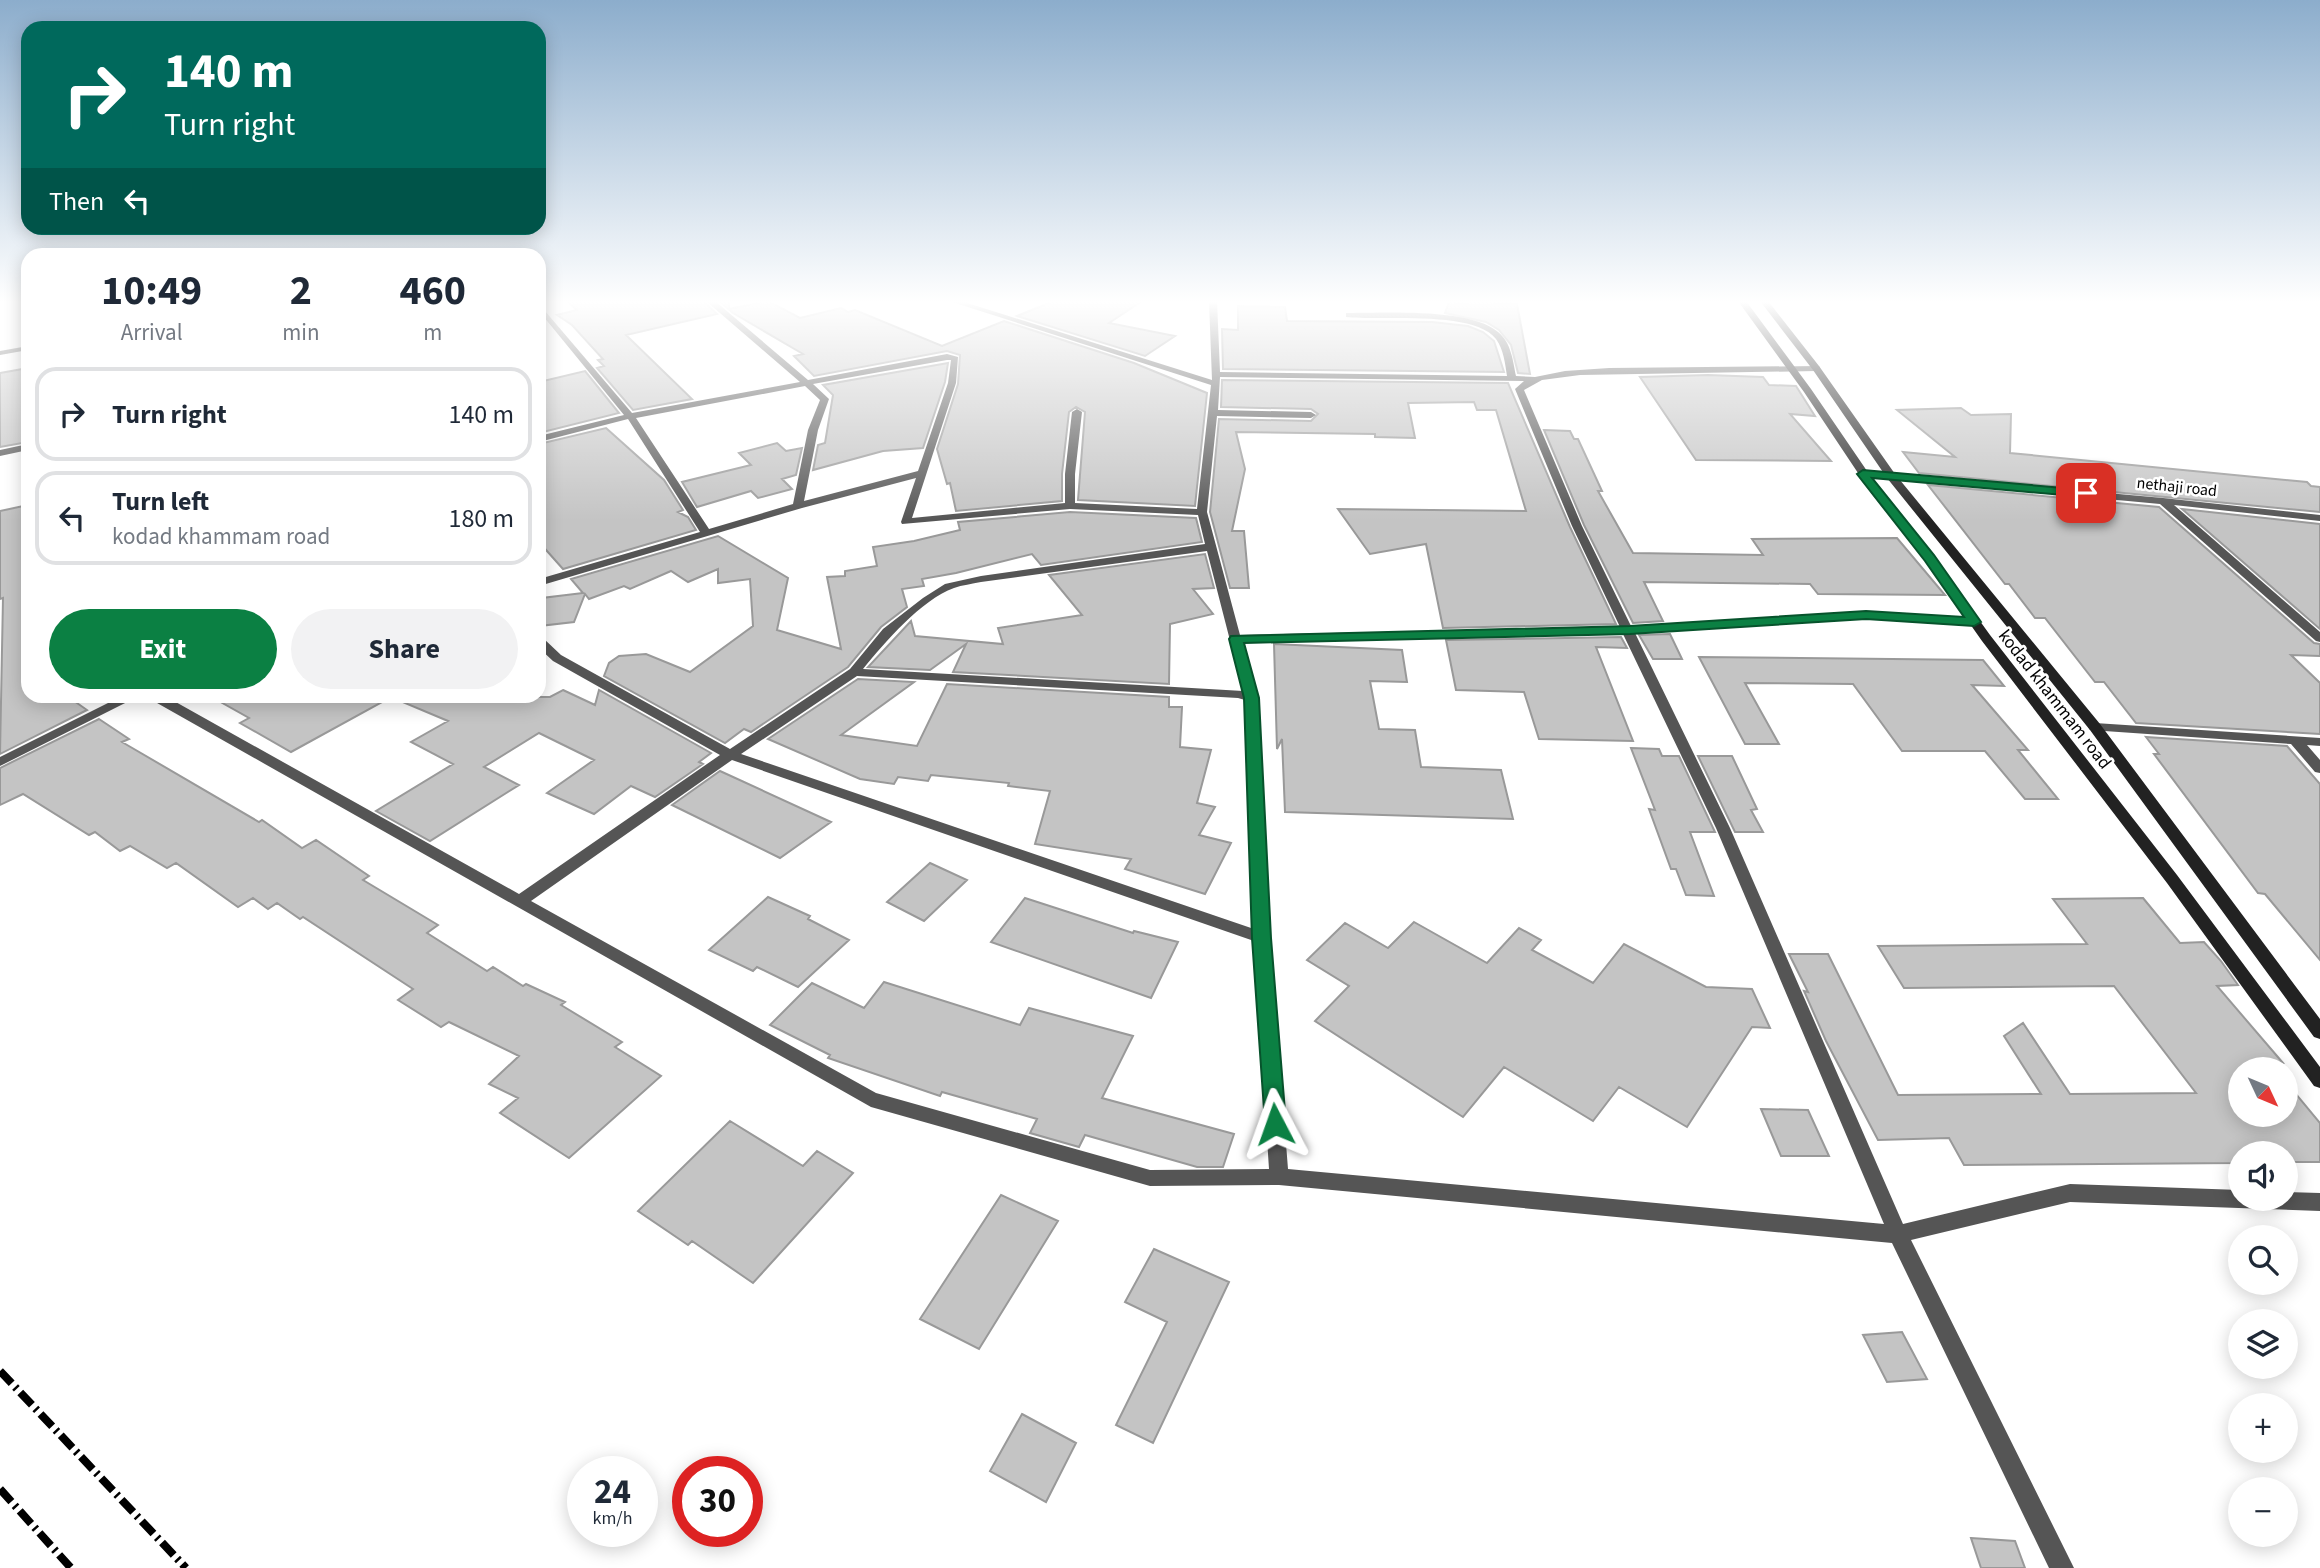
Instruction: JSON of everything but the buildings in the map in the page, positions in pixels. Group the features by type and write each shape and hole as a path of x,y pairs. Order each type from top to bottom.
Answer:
{"main road":[{"name":"kodad khammam road","path":"1795,374 1863,474 2172,879 2320,1082"},
{"name":"kodad khammam road","path":"1820,374 1891,476 2095,727 2320,1032"}],"street":[{"path":"595,374 630,416 706,534"},
{"path":"798,374 825,399 813,430 798,506"},
{"path":"546,437 630,416 849,374"},
{"path":"953,374 906,523 1070,506 1202,512"},
{"path":"1199,374 1215,379 1540,379"},
{"path":"1215,374 1202,512 1251,698 1262,938 1279,1177"},
{"path":"1511,374 1512,379"},
{"path":"1569,374 1524,384 1520,395 1577,526 1630,630 1723,828 1898,1234 2062,1568"},
{"path":"1070,506 1076,412"},
{"path":"1213,413 1311,415"},
{"path":"0,453 21,448"},
{"path":"546,581 798,506 922,473"},
{"name":"nethaji road","path":"1863,474 2163,500 2320,518"},
{"path":"2163,500 2320,638"},
{"path":"520,901 854,672 887,632 949,586 1007,575 1210,547"},
{"path":"1236,639 1630,630 1866,615 1974,622"},
{"path":"546,648 556,658 730,755 1262,938"},
{"path":"854,672 1239,694 1251,698"},
{"path":"0,762 119,703"},
{"path":"167,703 871,1099 1150,1178 1279,1177 1898,1234 2070,1194 2320,1202"},
{"path":"2095,727 2320,742"},
{"path":"2295,740 2320,769"}],"railway":[{"path":"0,1371 186,1568"},
{"path":"0,1489 71,1568"}],"route":[{"path":"1275,1124 1262,938 1251,698 1236,639 1630,630 1866,615 1974,622 1929,558 1863,474 2086,493"}]}
